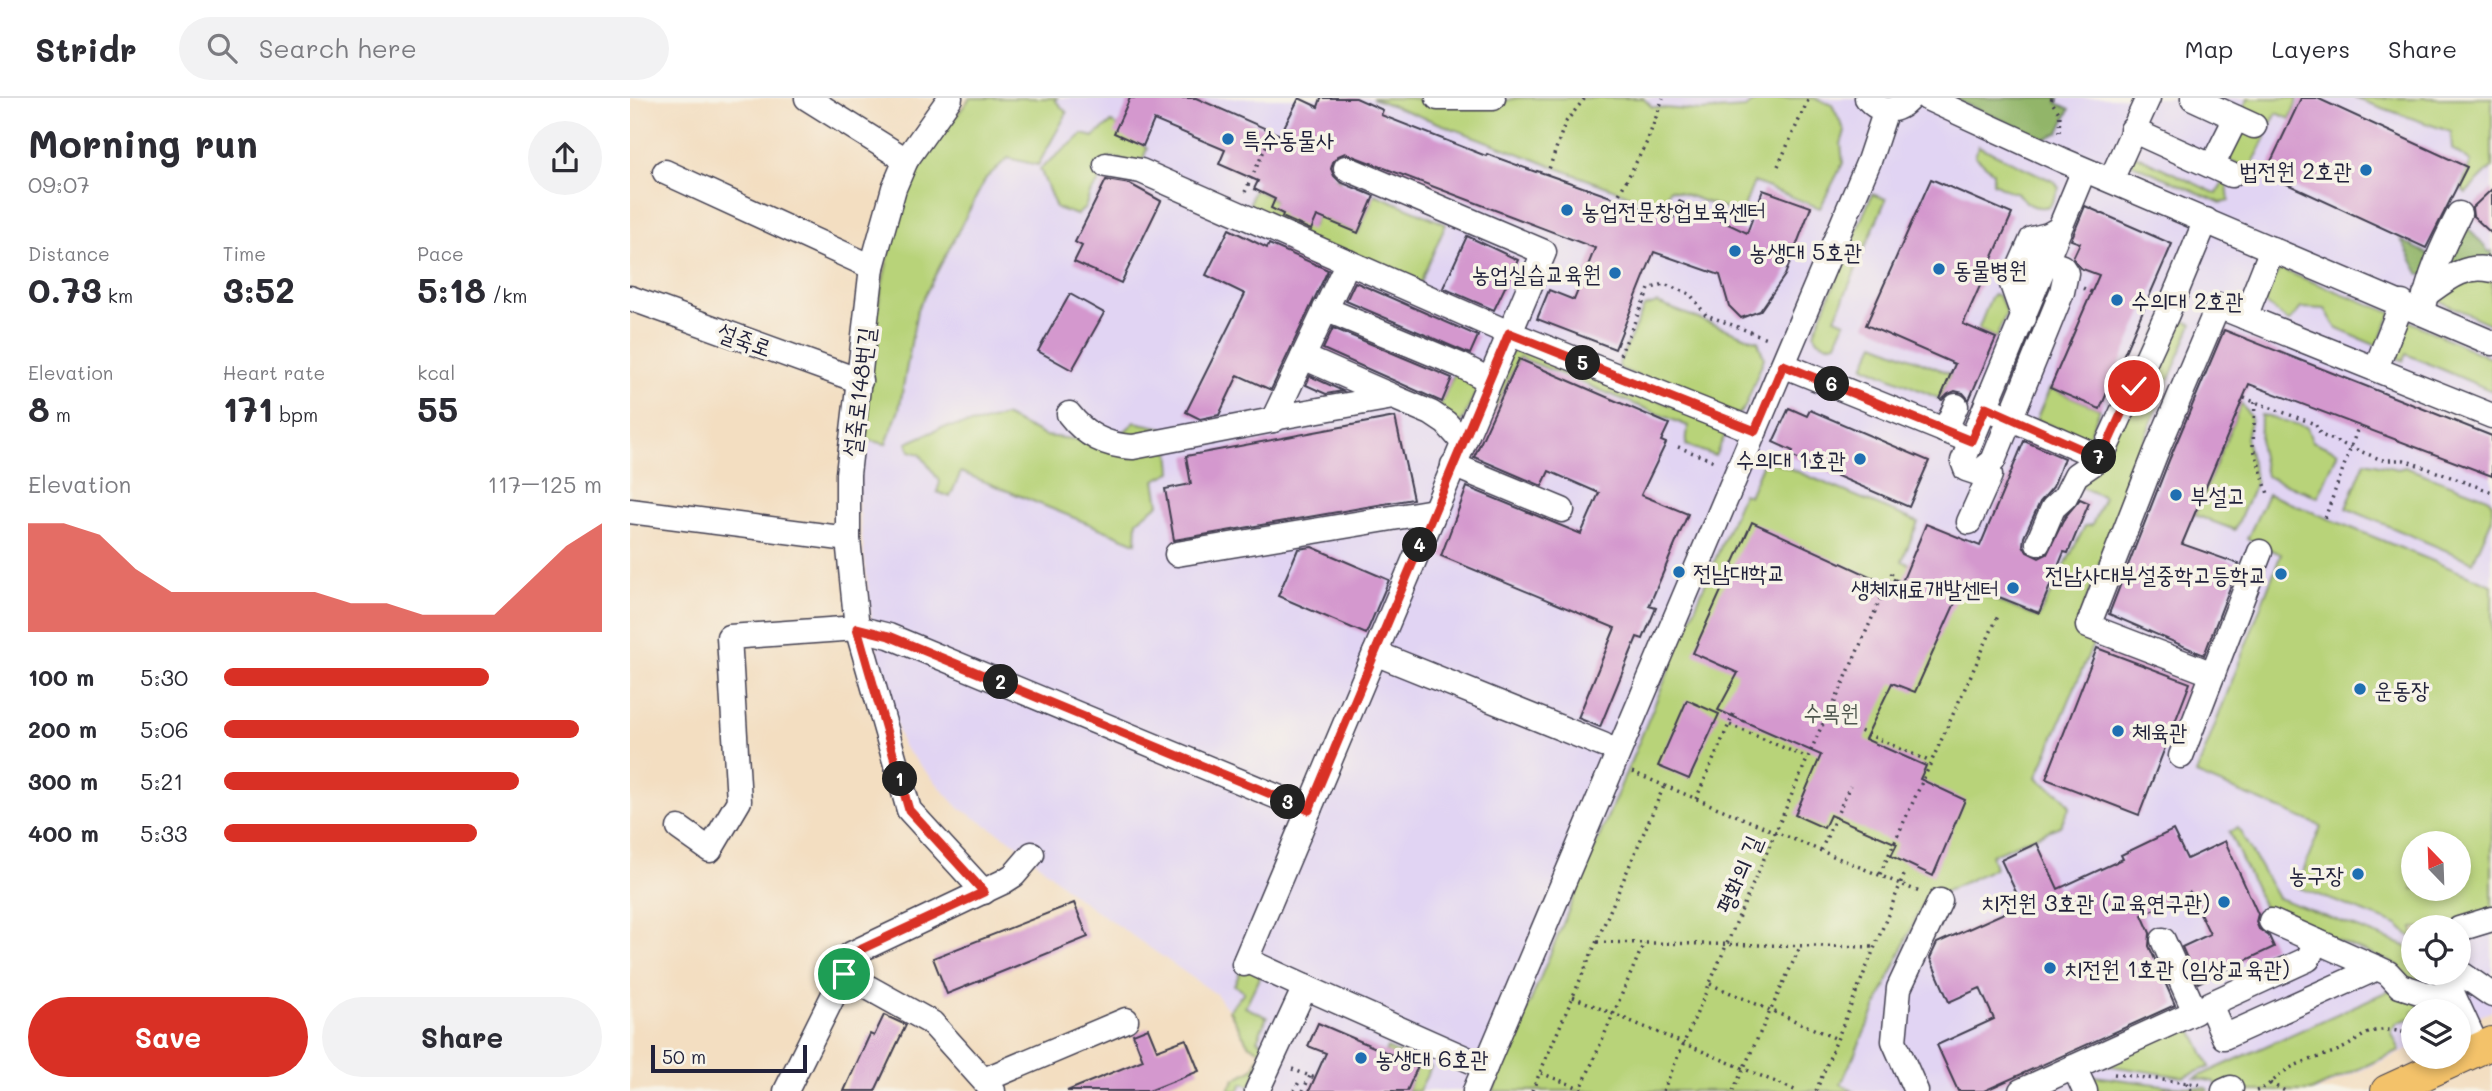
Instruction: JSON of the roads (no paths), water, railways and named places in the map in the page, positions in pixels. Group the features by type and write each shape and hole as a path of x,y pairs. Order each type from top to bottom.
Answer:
{"main road":[{"path":"2405,1081 2485,1046"}],"street":[{"path":"807,98 906,160"},
{"name":"설죽로148번길","path":"950,98 906,160 894,188 872,267 848,474 848,539 857,628 909,810 984,892"},
{"path":"1438,98 1493,98"},
{"path":"1475,1091 1608,755 1738,471 1874,149 1877,104 1898,108 1910,98"},
{"path":"1927,98 2084,170 2272,249 2416,303 2492,343"},
{"path":"2111,180 2148,98"},
{"path":"2132,130 2221,171 2245,122 2193,98"},
{"path":"1106,166 1141,171 1509,333 1755,431"},
{"path":"1346,168 1544,252 1245,962 1485,1067"},
{"path":"2046,261 2062,267 2066,273 2062,292 1993,461 1978,473 1966,469 1963,461 2024,317 2046,261 2059,229 2084,170"},
{"path":"665,172 872,267"},
{"path":"2376,368 2416,303 2459,214"},
{"path":"2038,543 2053,508 2065,497 2076,475 2101,458 2206,220"},
{"path":"2024,317 2012,284 2032,240 2059,229"},
{"path":"2245,317 2272,249"},
{"path":"1273,420 1348,262"},
{"path":"2416,303 2459,271 2482,267 2492,270"},
{"name":"설죽로","path":"630,298 860,381"},
{"path":"2213,674 2088,626 2156,452 2218,306 2492,415"},
{"path":"1325,309 1460,365 1489,380"},
{"path":"1787,356 1971,441"},
{"path":"1303,357 1431,413 1446,423 1463,442"},
{"path":"1069,414 1081,429 1116,446 1133,447 1273,420 1279,416 1394,397"},
{"path":"1945,431 1956,407"},
{"path":"1986,407 2101,458"},
{"path":"1453,465 1562,510"},
{"path":"1969,522 1990,475 1988,466"},
{"path":"630,511 848,539"},
{"path":"1177,554 1434,512"},
{"path":"2181,755 2260,552"},
{"path":"679,828 710,850 739,801 729,637 857,628 889,636 1309,810"},
{"path":"1375,653 1608,755"},
{"path":"786,1091 844,974 851,954 984,892 1014,875 1032,854"},
{"path":"1916,1091 1897,1049 1899,988 1940,901"},
{"path":"2471,925 2492,919"},
{"path":"2271,921 2388,973 2400,986 2445,986 2492,995"},
{"path":"2021,1091 2078,1076 2195,1012 2163,940"},
{"path":"2316,942 2308,959 2210,1004 2224,1037 2376,968"},
{"path":"844,974 932,1023 989,1088 1126,1020"},
{"path":"2445,986 2485,1046"},
{"path":"1257,1091 1305,987"}],"place":[{"name":"특수동물사","path":"1228,139"},
{"name":"법전원 2호관","path":"2366,170"},
{"name":"농업전문창업보육센터","path":"1567,210"},
{"name":"농생대 5호관","path":"1735,251"},
{"name":"동물병원","path":"1939,269"},
{"name":"농업실습교육원","path":"1615,273"},
{"name":"수의대 2호관","path":"2117,300"},
{"name":"수의대 1호관","path":"1860,459"},
{"name":"부설고","path":"2176,495"},
{"name":"전남대학교","path":"1679,572"},
{"name":"전남사대부설중학고등학교","path":"2281,574"},
{"name":"생체재료개발센터","path":"2013,588"},
{"name":"운동장","path":"2360,689"},
{"name":"체육관","path":"2118,731"},
{"name":"농구장","path":"2358,874"},
{"name":"치전원 3호관 (교육연구관)","path":"2224,902"},
{"name":"치전원 1호관 (임상교육관)","path":"2050,968"},
{"name":"농생대 6호관","path":"1361,1058"}],"park label":[{"name":"수목원","path":"1831,712"}]}
